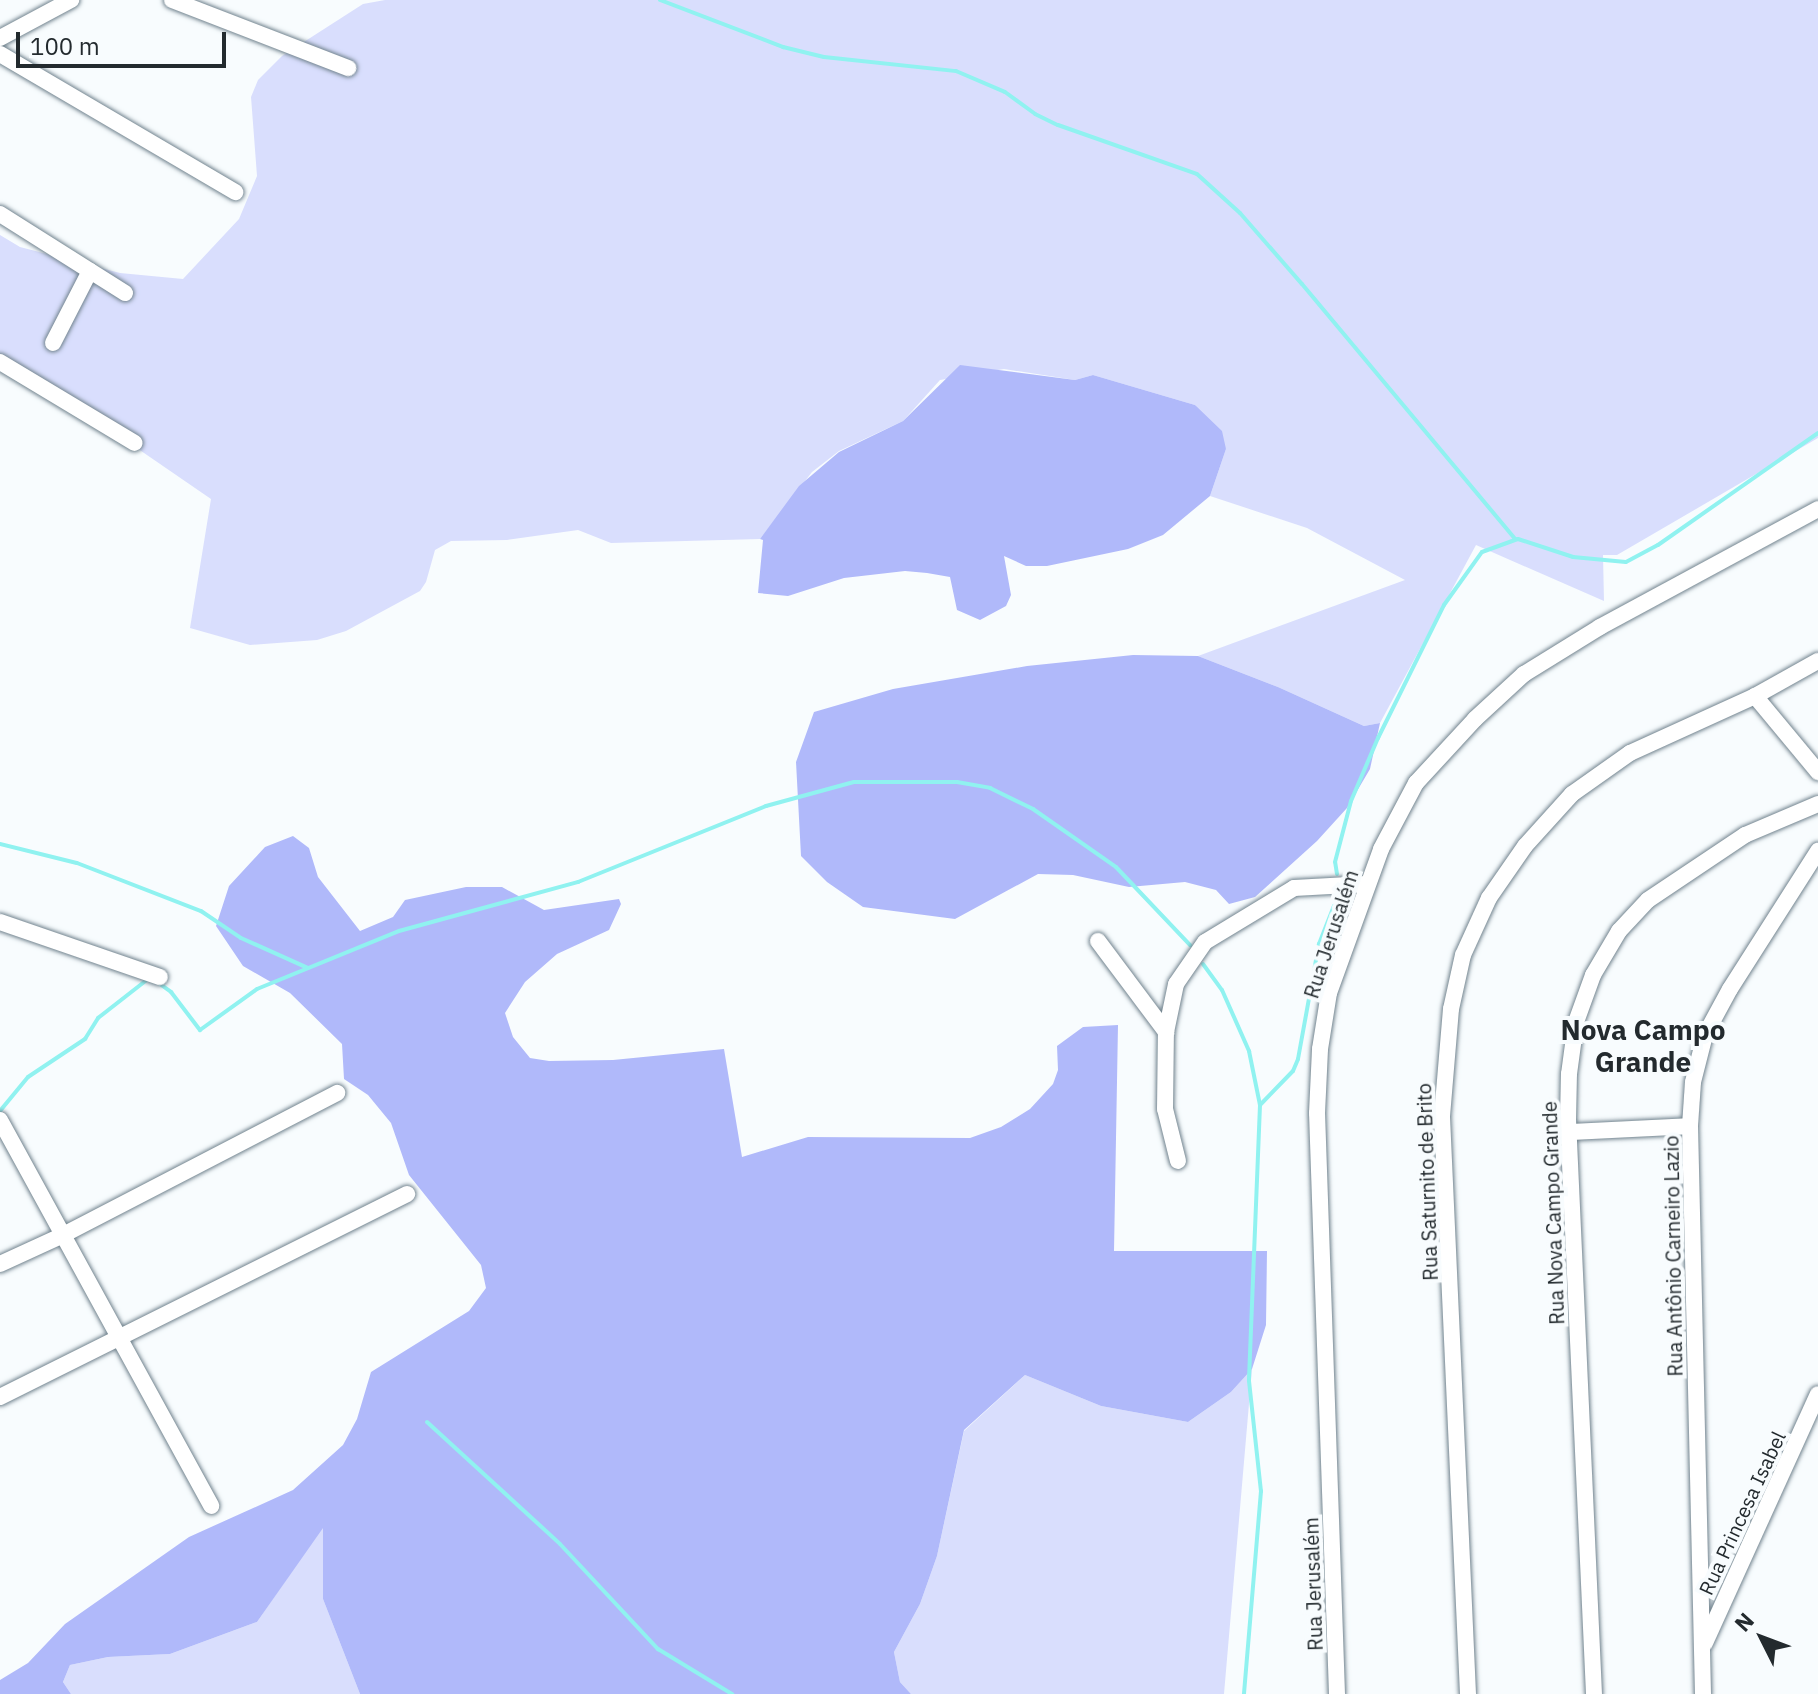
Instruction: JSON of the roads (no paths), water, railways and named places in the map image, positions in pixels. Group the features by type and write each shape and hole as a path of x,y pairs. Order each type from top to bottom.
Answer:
{"street":[{"path":"0,38 71,0"},
{"path":"172,0 348,68"},
{"path":"0,54 235,192"},
{"path":"0,214 125,293"},
{"path":"53,343 90,271"},
{"path":"0,362 135,443"},
{"name":"Rua Jerusalém","path":"1337,1694 1317,1097 1320,1049 1329,993 1381,849 1416,783 1475,719 1524,674 1600,627 1818,509"},
{"name":"Rua Saturnito de Brito","path":"1468,1694 1442,1116 1451,1009 1463,955 1489,898 1525,846 1572,794 1630,753 1755,696 1818,661"},
{"path":"1755,696 1818,772"},
{"name":"Rua Nova Campo Grande","path":"1594,1694 1569,1132 1569,1074 1576,1022 1593,975 1619,931 1648,900 1693,866 1745,835 1818,804"},
{"name":"Rua Antônio Carneiro Lazio","path":"1702,1692 1690,1126 1693,1082 1705,1035 1730,989 1818,851"},
{"path":"1178,1161 1165,1109 1166,1032 1176,984 1205,942 1294,888 1367,884"},
{"path":"0,922 160,977"},
{"path":"1098,941 1166,1032"},
{"path":"0,1264 63,1235 337,1093"},
{"path":"0,1120 211,1506"},
{"path":"1569,1132 1690,1126"},
{"path":"0,1397 407,1194"},
{"name":"Rua Princesa Isabel","path":"1702,1648 1818,1394"}],"waterway":[{"path":"660,0 783,47 824,57 956,71 1005,92 1035,114 1058,125 1197,174 1240,213 1302,284 1515,539"},
{"path":"1337,874 1335,862 1351,801 1378,738 1444,605 1482,552 1518,539 1573,557 1626,562 1658,545 1818,433"},
{"path":"160,984 171,992 200,1030 257,989 399,931 578,882 766,806 854,782 957,782 990,788 1033,809 1116,867 1190,945"},
{"path":"0,844 77,863 201,911 241,938 308,968"},
{"path":"1260,1105 1293,1071 1298,1059 1319,944 1334,906"},
{"path":"1203,964 1222,990 1249,1051 1260,1105 1249,1381 1261,1491 1244,1694"},
{"path":"0,1111 28,1077 85,1039 98,1018 148,979"},
{"path":"427,1422 560,1544 658,1649 732,1694"}],"district":[{"name":"Nova Campo Grande","path":"1643,1046"}]}
